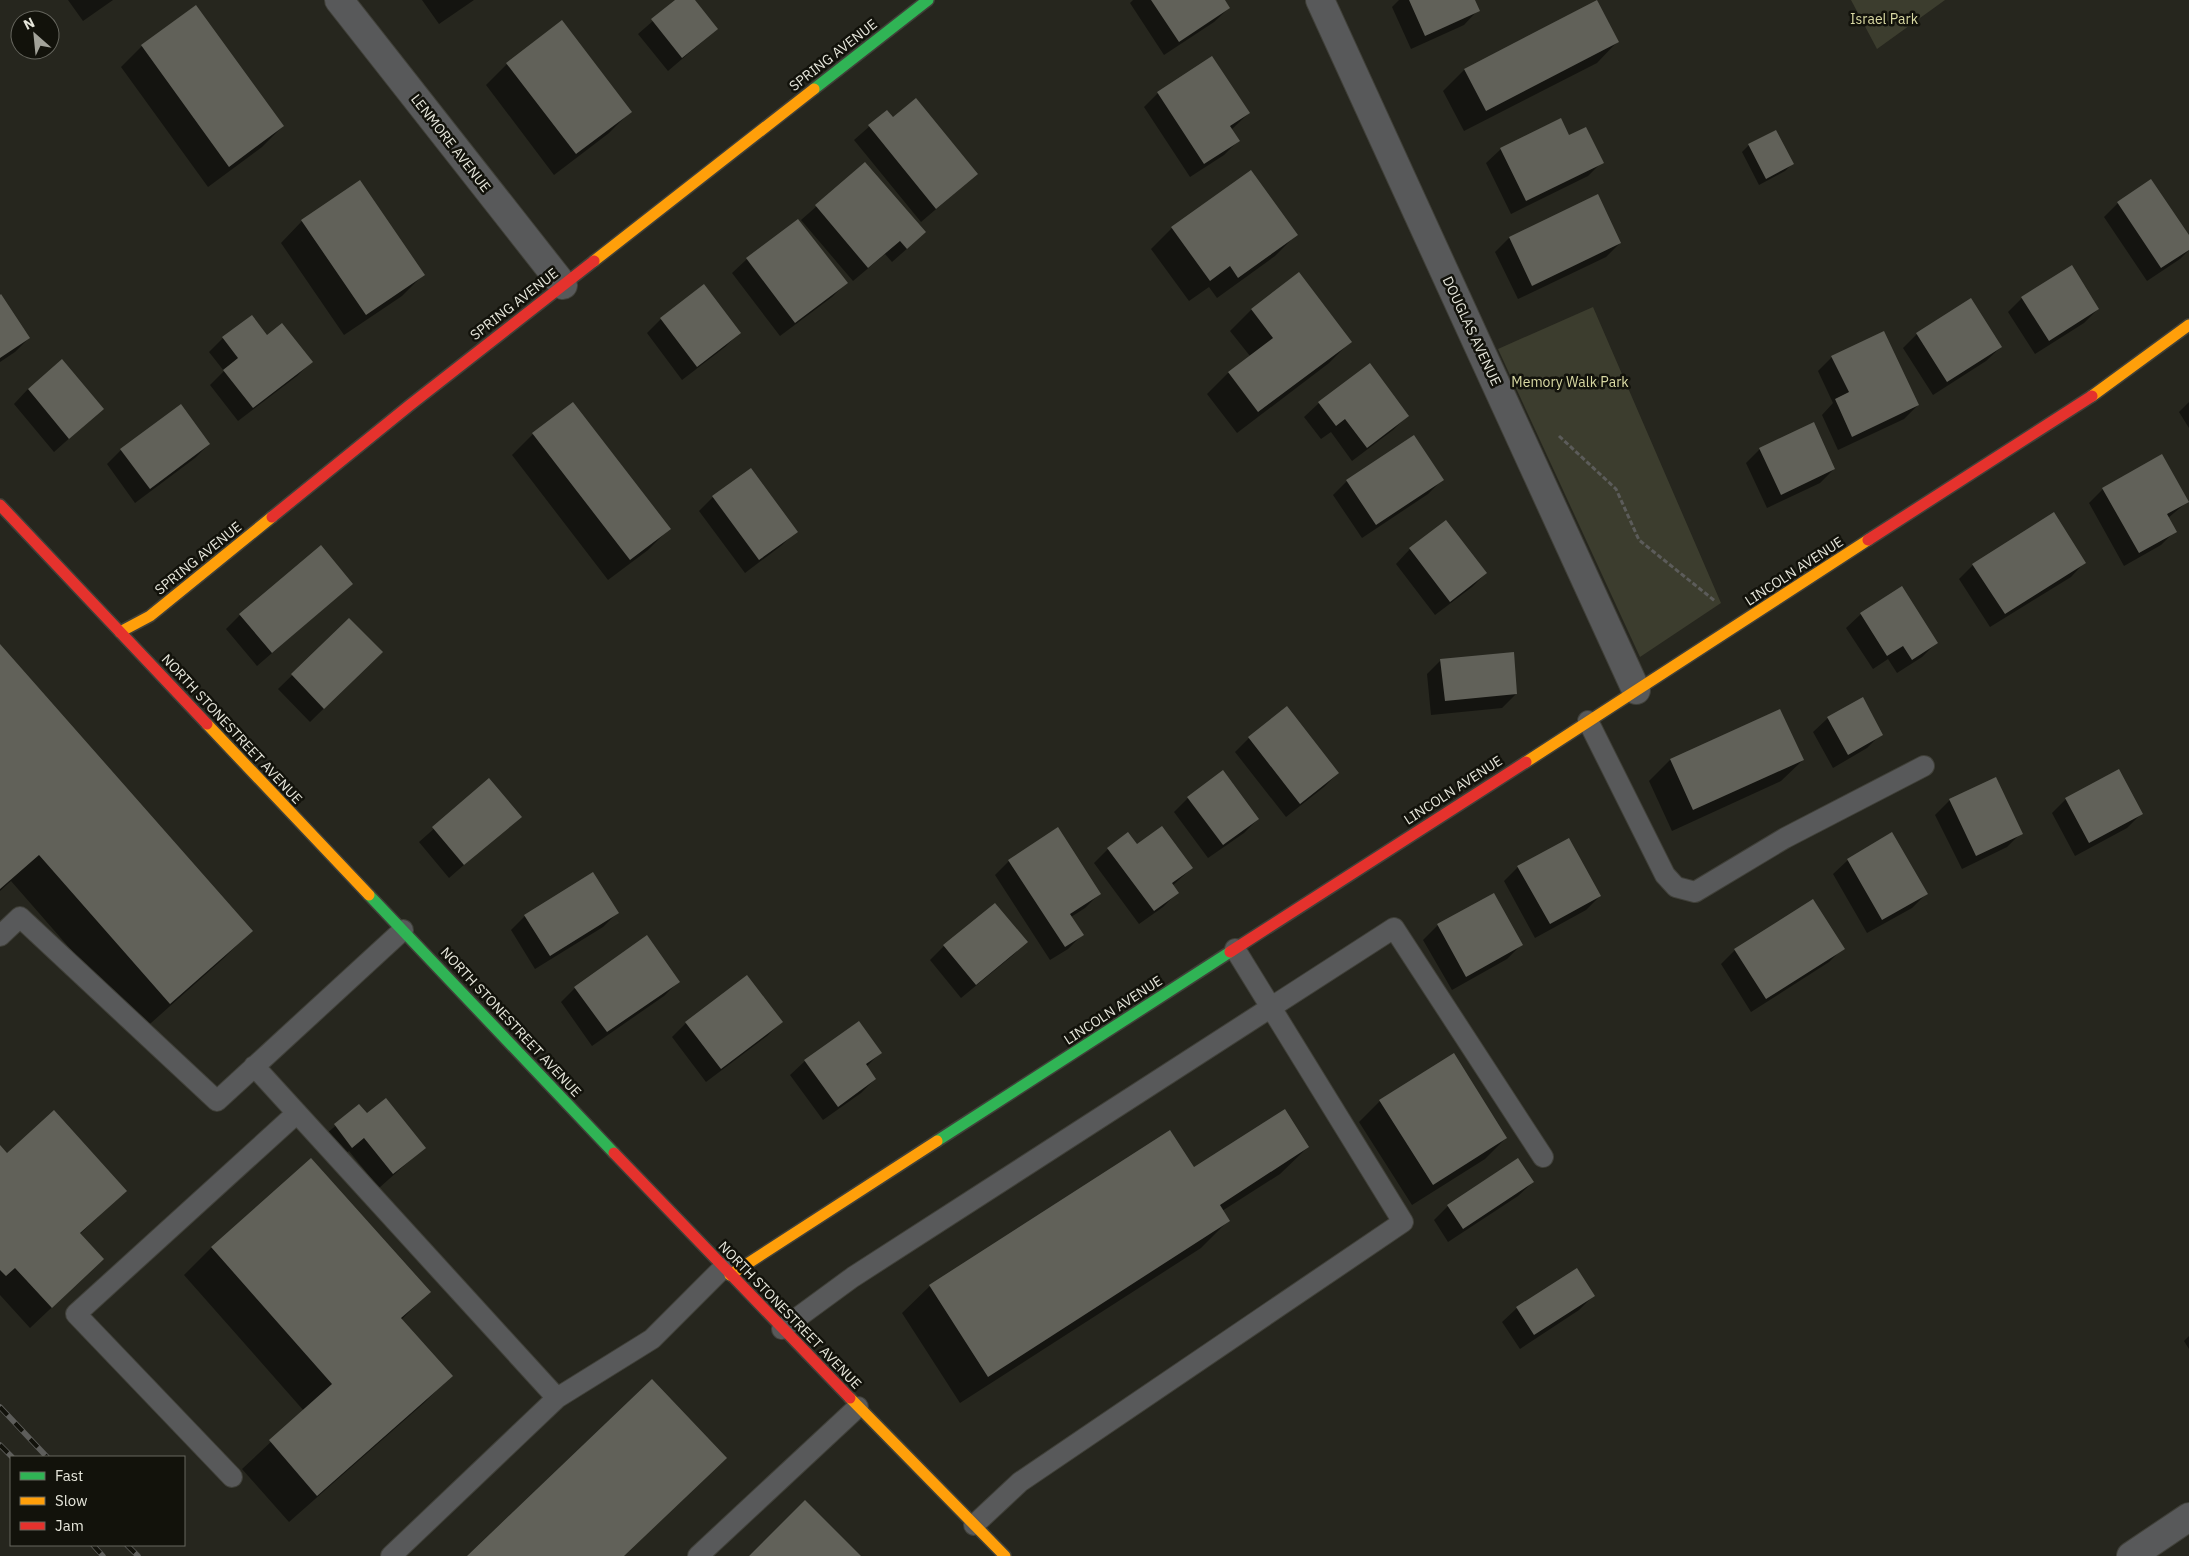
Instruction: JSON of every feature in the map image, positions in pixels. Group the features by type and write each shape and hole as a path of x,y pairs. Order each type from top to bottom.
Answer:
{"street":[{"name":"LENMORE AVENUE","path":"339,0 563,285"},
{"name":"SPRING AVENUE","path":"120,632 150,616 410,405 928,0"},
{"name":"DOUGLAS AVENUE","path":"1320,0 1636,690"},
{"name":"LINCOLN AVENUE","path":"727,1272 1235,949 2103,389 2189,325"},
{"name":"NORTH STONESTREET AVENUE","path":"0,504 727,1272 1005,1556"},
{"path":"2131,1556 2189,1517"}],"lane":[{"path":"1588,721 1665,875 1676,886 1695,892 1785,838 1924,766"},
{"path":"0,936 20,918 217,1100 403,930"},
{"path":"782,1329 853,1277 1272,1009 1394,928 1543,1157"},
{"path":"974,1525 1020,1482 1403,1222 1235,949"},
{"path":"254,1066 557,1398"},
{"path":"232,1476 76,1314 297,1113"},
{"path":"391,1556 557,1398 652,1339 727,1272"},
{"path":"698,1556 858,1407"}],"path":[{"path":"1555,433 1616,489 1638,540 1717,603"}],"green space":[{"name":"Israel Park","path":"1851,0 1945,0 1877,49"},
{"name":"Memory Walk Park","path":"1593,307 1721,603 1640,657 1498,349"}],"building":[{"path":"675,0 695,0 718,29 682,58 651,19"},
{"path":"1151,0 1225,0 1230,8 1179,42"},
{"path":"1409,0 1475,0 1480,11 1425,36"},
{"path":"1597,0 1619,42 1486,111 1464,69"},
{"path":"196,5 284,126 229,167 141,45"},
{"path":"562,20 632,112 576,154 506,63"},
{"path":"1212,56 1250,113 1230,126 1240,141 1204,164 1157,92"},
{"path":"916,98 978,174 936,209 868,125 887,110 893,117"},
{"path":"1561,118 1569,135 1586,127 1604,163 1526,201 1500,148"},
{"path":"1776,130 1794,164 1766,179 1748,144"},
{"path":"865,162 926,232 907,249 900,241 868,268 815,205"},
{"path":"1251,170 1298,235 1238,278 1230,266 1210,281 1171,227"},
{"path":"2151,179 2189,235 2189,250 2161,268 2117,202"},
{"path":"360,180 425,275 366,315 301,220"},
{"path":"1598,194 1621,243 1532,286 1509,237"},
{"path":"798,219 848,283 795,323 746,258"},
{"path":"2072,265 2099,309 2049,341 2021,297"},
{"path":"1299,272 1352,342 1258,412 1228,372 1273,338 1251,309"},
{"path":"704,284 741,333 697,367 660,318"},
{"path":"0,295 30,338 0,358"},
{"path":"1971,298 2002,347 1947,382 1916,333"},
{"path":"252,315 267,335 282,323 313,362 253,408 223,370 238,358 222,337"},
{"path":"1884,331 1919,405 1852,437 1835,399 1849,392 1831,356"},
{"path":"62,359 104,409 69,439 28,389"},
{"path":"1370,363 1409,416 1367,448 1345,419 1336,426 1318,402"},
{"path":"573,402 671,529 630,560 532,433"},
{"path":"181,404 210,444 150,489 120,449"},
{"path":"1814,422 1835,469 1781,495 1759,448"},
{"path":"1414,435 1444,480 1376,525 1346,480"},
{"path":"2162,454 2189,502 2167,514 2177,532 2139,553 2102,488"},
{"path":"751,468 798,532 759,560 712,496"},
{"path":"2054,512 2086,563 2005,614 1972,564"},
{"path":"1446,520 1487,573 1450,602 1409,548"},
{"path":"321,545 353,584 272,653 239,614"},
{"path":"1902,586 1938,643 1912,660 1903,646 1887,656 1860,613"},
{"path":"349,618 383,652 324,709 291,674"},
{"path":"0,644 253,931 170,1004 39,855 0,889"},
{"path":"1514,652 1517,694 1445,701 1440,659"},
{"path":"1863,697 1883,735 1848,755 1827,717"},
{"path":"1287,706 1339,773 1300,804 1248,737"},
{"path":"1780,709 1804,760 1693,810 1670,759"},
{"path":"2119,769 2143,814 2089,843 2065,798"},
{"path":"1223,770 1259,819 1223,845 1187,797"},
{"path":"1996,777 2023,834 1976,856 1949,799"},
{"path":"489,778 522,817 464,865 432,827"},
{"path":"1162,826 1193,868 1172,883 1179,893 1154,911 1107,848 1128,832 1137,844"},
{"path":"1058,827 1101,894 1070,914 1084,935 1065,947 1008,860"},
{"path":"1892,832 1928,894 1882,920 1847,859"},
{"path":"1569,838 1601,896 1550,924 1517,866"},
{"path":"593,872 619,913 550,956 524,915"},
{"path":"1494,893 1523,945 1466,977 1437,924"},
{"path":"1813,899 1845,949 1766,999 1734,949"},
{"path":"995,903 1028,942 976,985 943,945"},
{"path":"647,935 680,982 607,1032 574,987"},
{"path":"747,975 783,1022 721,1069 685,1022"},
{"path":"859,1021 882,1053 866,1064 876,1079 838,1107 804,1060"},
{"path":"1454,1053 1507,1138 1433,1185 1379,1100"},
{"path":"386,1098 426,1148 393,1174 364,1138 352,1148 334,1124 359,1104 367,1113"},
{"path":"1285,1109 1309,1147 1220,1205 1230,1221 988,1377 929,1285 1170,1130 1194,1167"},
{"path":"54,1110 127,1191 80,1233 104,1259 52,1308 15,1268 6,1276 0,1270 0,1145 7,1153"},
{"path":"311,1158 431,1292 401,1318 453,1376 317,1496 269,1440 332,1384 211,1247"},
{"path":"1518,1158 1534,1182 1463,1229 1447,1205"},
{"path":"1577,1268 1595,1296 1534,1335 1516,1307"},
{"path":"652,1379 727,1458 624,1556 467,1556"},
{"path":"805,1500 861,1556 749,1556"}],"railway":[{"path":"0,1407 46,1456"},
{"path":"0,1445 11,1456"},
{"path":"94,1546 103,1556"},
{"path":"128,1546 138,1556"}],"traffic: fast":[{"path":"814,89 928,0"},
{"path":"369,895 614,1153"},
{"path":"937,1141 1230,952"}],"traffic: slow":[{"path":"594,261 814,89"},
{"path":"2092,396 2189,325"},
{"path":"120,632 150,616 272,517"},
{"path":"1526,762 1868,540"},
{"path":"207,724 369,895"},
{"path":"730,1275 937,1141"},
{"path":"850,1398 1005,1556"}],"traffic: jam":[{"path":"272,517 410,405 594,261"},
{"path":"1868,540 2092,396"},
{"path":"0,505 207,724"},
{"path":"1230,952 1526,762"},
{"path":"614,1153 850,1398"}]}
